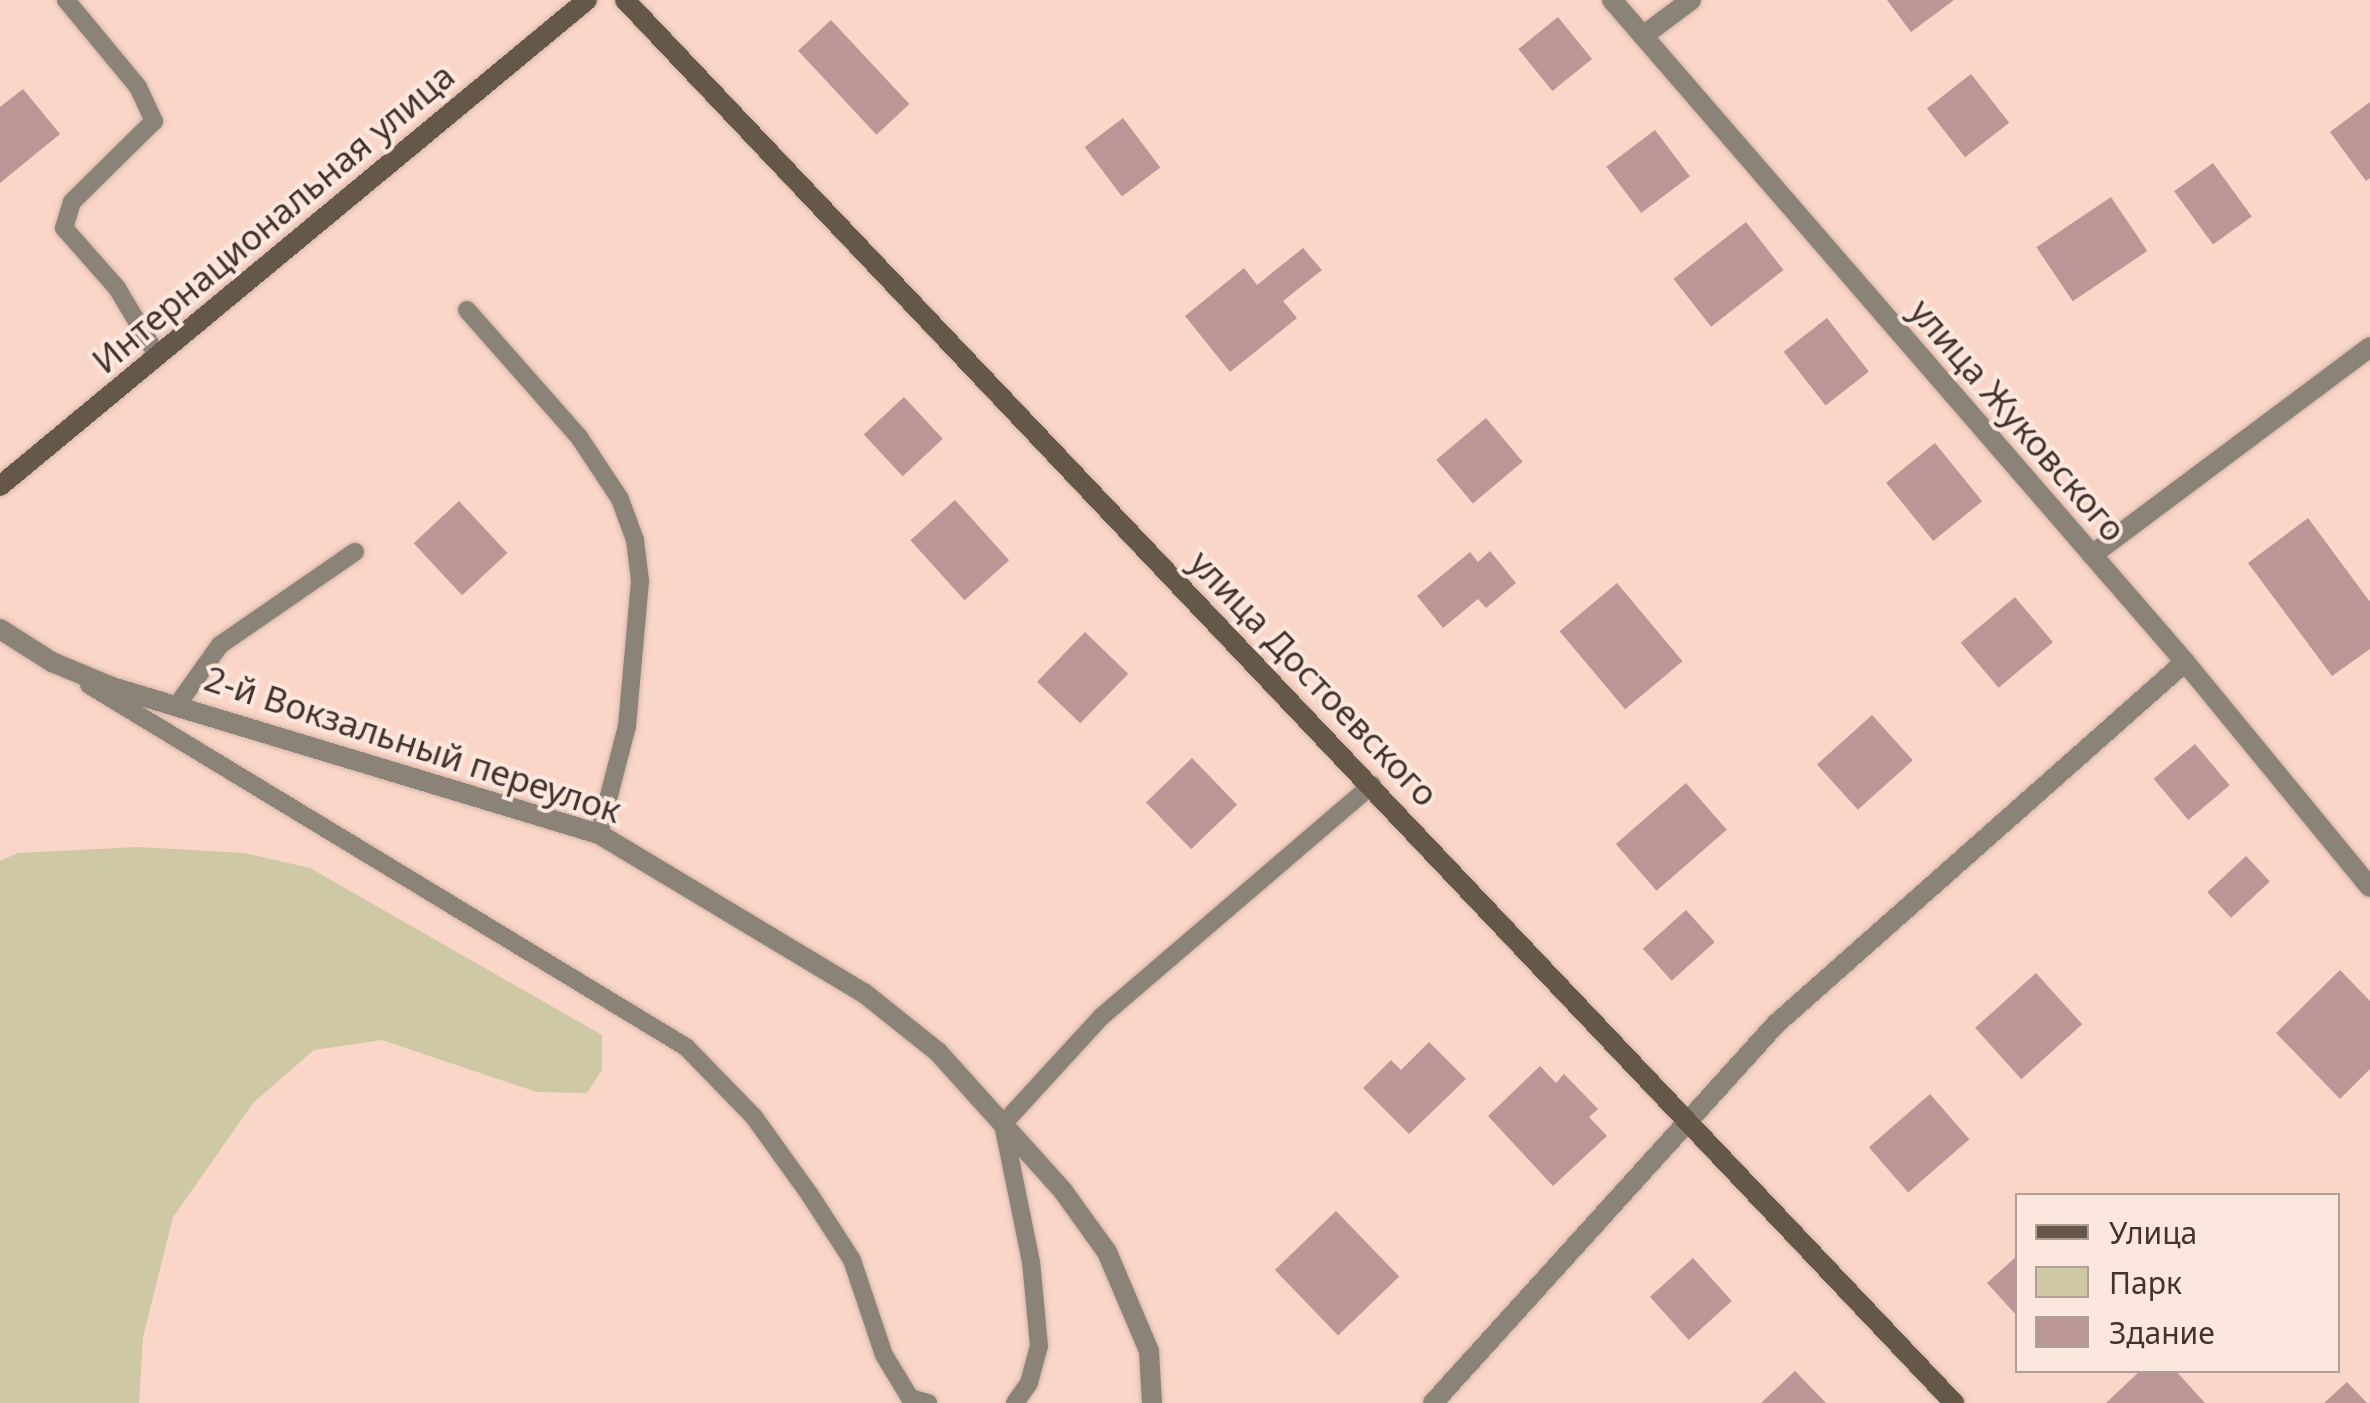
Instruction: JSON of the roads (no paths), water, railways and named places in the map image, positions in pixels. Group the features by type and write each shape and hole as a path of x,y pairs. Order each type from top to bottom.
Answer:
{"main road":[{"name":"Интернациональная улица","path":"0,486 587,0"},
{"name":"улица Достоевского","path":"625,0 1954,1403"}],"street":[{"name":"улица Жуковского","path":"1612,0 2185,662 2370,886"},
{"path":"1643,36 1690,0"},
{"path":"2092,555 2370,347"},
{"name":"2-й Вокзальный переулок","path":"0,630 52,662 112,687 599,834 654,861 864,993 938,1052 1004,1124 1106,1252 1149,1351 1152,1403"},
{"path":"1433,1403 1776,1024 2185,662"}],"lane":[{"path":"66,0 138,87 154,121 72,202 64,228 116,288 157,355"},
{"path":"467,310 579,437 620,499 635,540 640,581 627,726 599,834"},
{"path":"178,704 220,646 355,552"},
{"path":"52,662 686,1047 754,1117 810,1194 852,1260 884,1355 910,1398 928,1403"},
{"path":"1014,1403 1029,1383 1039,1346 1031,1262 1004,1124 1102,1018 1372,785"}]}
